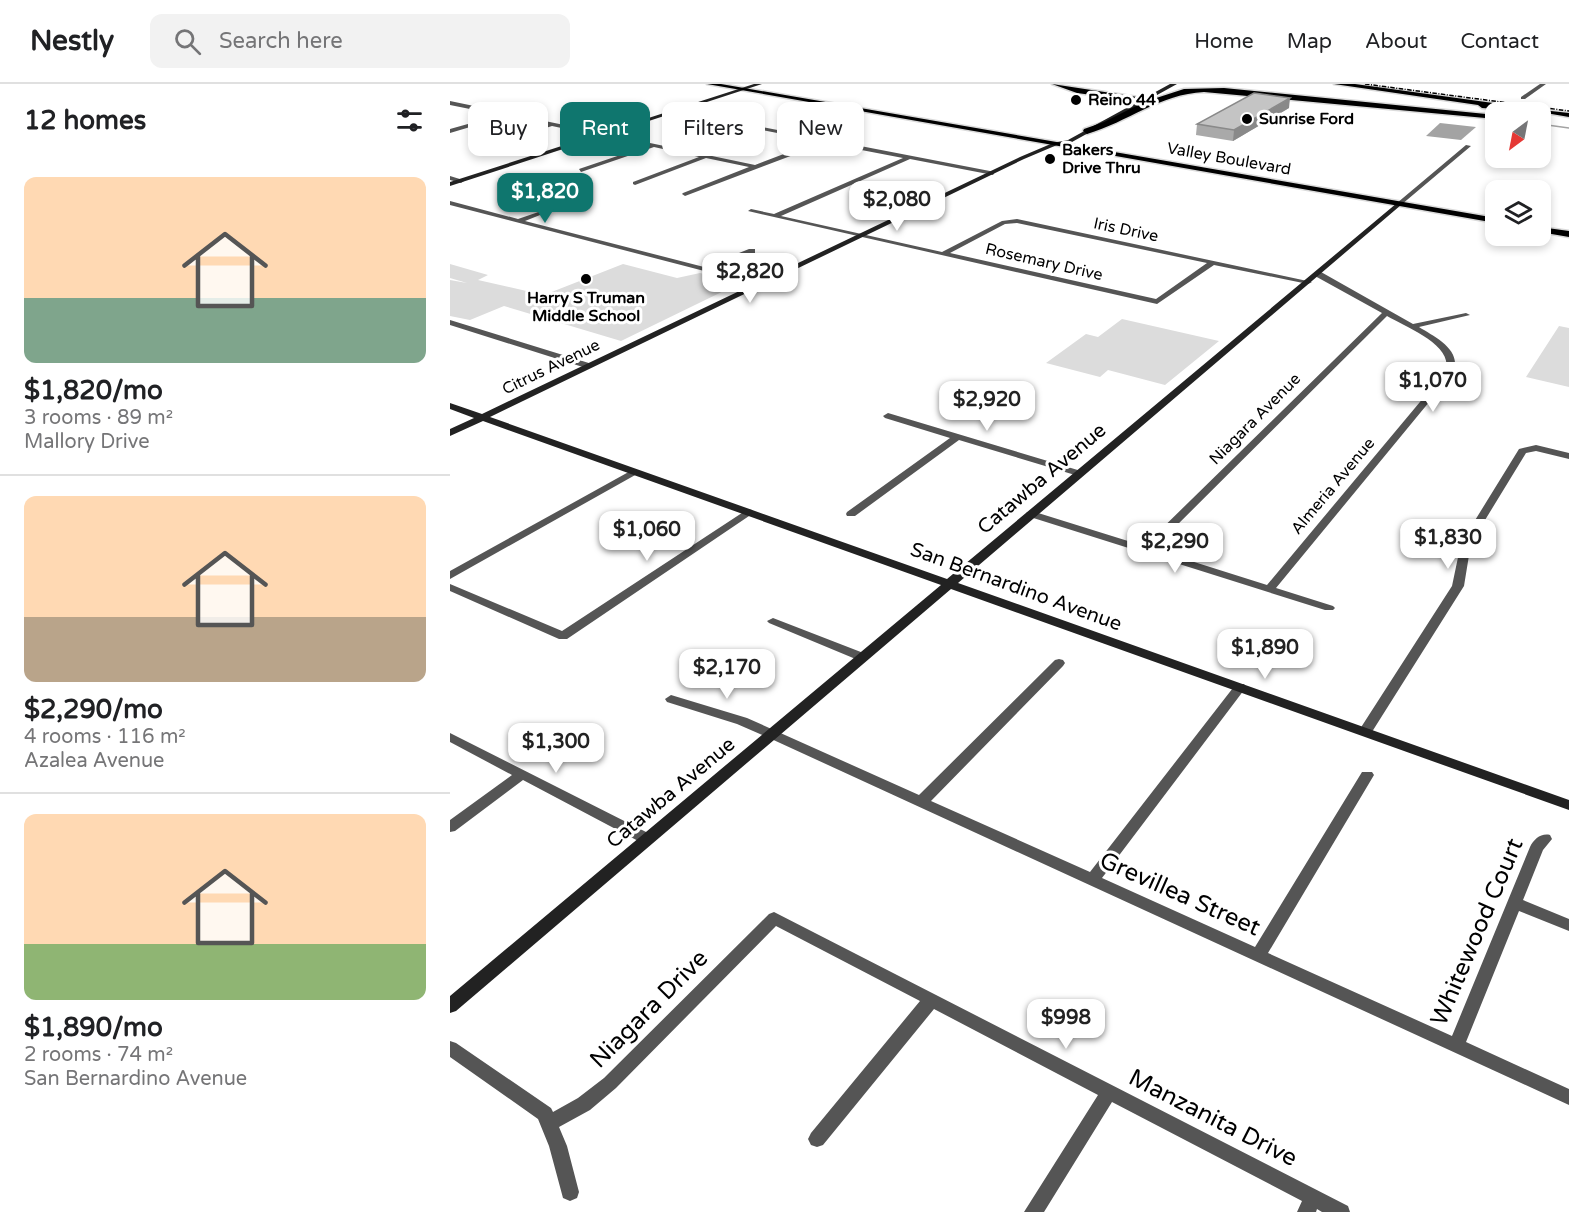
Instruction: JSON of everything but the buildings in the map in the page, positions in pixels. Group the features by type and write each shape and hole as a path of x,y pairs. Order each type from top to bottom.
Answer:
{"highway":[{"path":"1056,84 1077,91 1136,97"},
{"path":"1072,84 1084,89 1136,97"},
{"path":"1222,84 1398,101"},
{"path":"1252,84 1485,113"},
{"path":"1336,87 1485,106"},
{"path":"1336,87 1569,116"},
{"path":"1088,131 1101,128 1162,97 1203,90 1485,114"},
{"path":"1551,114 1569,116"},
{"path":"1551,121 1569,123"}],"main road":[{"name":"Valley Boulevard","path":"710,84 1485,219"},
{"path":"705,102 759,84"},
{"path":"1148,89 1160,84"},
{"name":"Citrus Avenue","path":"1116,105 1174,84"},
{"name":"Citrus Avenue","path":"450,433 993,173 1055,144 1070,141 1136,97"},
{"name":"Citrus Avenue","path":"1055,144 1057,138 1067,133"},
{"path":"450,184 560,148"},
{"name":"Catawba Avenue","path":"450,1006 1398,204"},
{"path":"1551,231 1569,234"},
{"name":"San Bernardino Avenue","path":"450,406 1569,805"}],"street":[{"path":"1523,98 1543,84"},
{"path":"450,103 468,106"},
{"path":"450,109 464,105"},
{"path":"548,123 560,125"},
{"path":"548,126 554,124"},
{"path":"450,131 468,126"},
{"path":"650,144 662,147"},
{"path":"580,170 653,145"},
{"name":"Catawba Avenue","path":"1398,204 1468,146"},
{"path":"864,148 993,173"},
{"path":"634,183 706,156 756,167"},
{"path":"685,194 785,156"},
{"path":"777,215 909,157"},
{"path":"450,178 461,181"},
{"path":"450,203 762,284"},
{"path":"518,221 563,204"},
{"name":"Rosemary Drive","path":"751,211 1157,302 1213,262"},
{"name":"Iris Drive","path":"945,253 1004,222 1013,220 1308,282"},
{"path":"704,269 752,251"},
{"name":"Almeria Avenue","path":"1269,589 1449,373 1452,366 1445,348 1414,326 1318,273"},
{"name":"Niagara Avenue","path":"1146,550 1387,312"},
{"path":"1414,326 1466,315"},
{"path":"450,322 589,366"},
{"path":"888,416 1078,473"},
{"path":"851,514 957,437"},
{"path":"1365,732 1458,586 1462,576 1463,550 1466,543 1520,454 1526,449 1543,449 1569,456"},
{"path":"450,576 633,472"},
{"path":"450,587 563,636 748,512"},
{"path":"1031,514 1329,608"},
{"path":"773,621 862,657"},
{"path":"921,802 1059,663"},
{"path":"1092,880 1240,687"},
{"name":"Grevillea Street","path":"671,699 742,721 1569,1097"},
{"path":"450,737 647,839"},
{"path":"450,827 522,774"},
{"path":"1258,956 1367,775"},
{"name":"Whitewood Court","path":"1456,1046 1537,847 1545,839"},
{"path":"1514,903 1569,925"},
{"name":"Manzanita Drive","path":"774,918 1109,1092 1310,1205 1341,1212"},
{"name":"Niagara Drive","path":"550,1123 584,1104 610,1083 774,918"},
{"path":"817,1139 931,1000"},
{"path":"450,1048 529,1100 545,1114 550,1123 570,1192"},
{"path":"1033,1212 1109,1092"}],"shaded area":[{"path":"1440,123 1476,127 1461,140 1426,136"},
{"path":"450,264 488,275 478,280 544,295 623,264 677,278 700,273 733,282 734,286 621,341 504,306 470,320 450,316 450,280 467,283 450,278"},
{"path":"1122,319 1219,341 1165,385 1108,370 1100,377 1046,363 1086,334 1098,337"},
{"path":"1559,326 1569,328 1569,387 1526,377"}],"waterway":[{"path":"1381,108 1485,118"},
{"path":"1551,126 1569,128"}],"railway":[{"path":"1365,84 1569,111"}],"place":[{"name":"Reino 44","path":"1076,100"},
{"name":"Sunrise Ford","path":"1247,119"},
{"name":"Bakers Drive Thru","path":"1050,159"},
{"name":"Harry S Truman Middle School","path":"586,279"}]}
